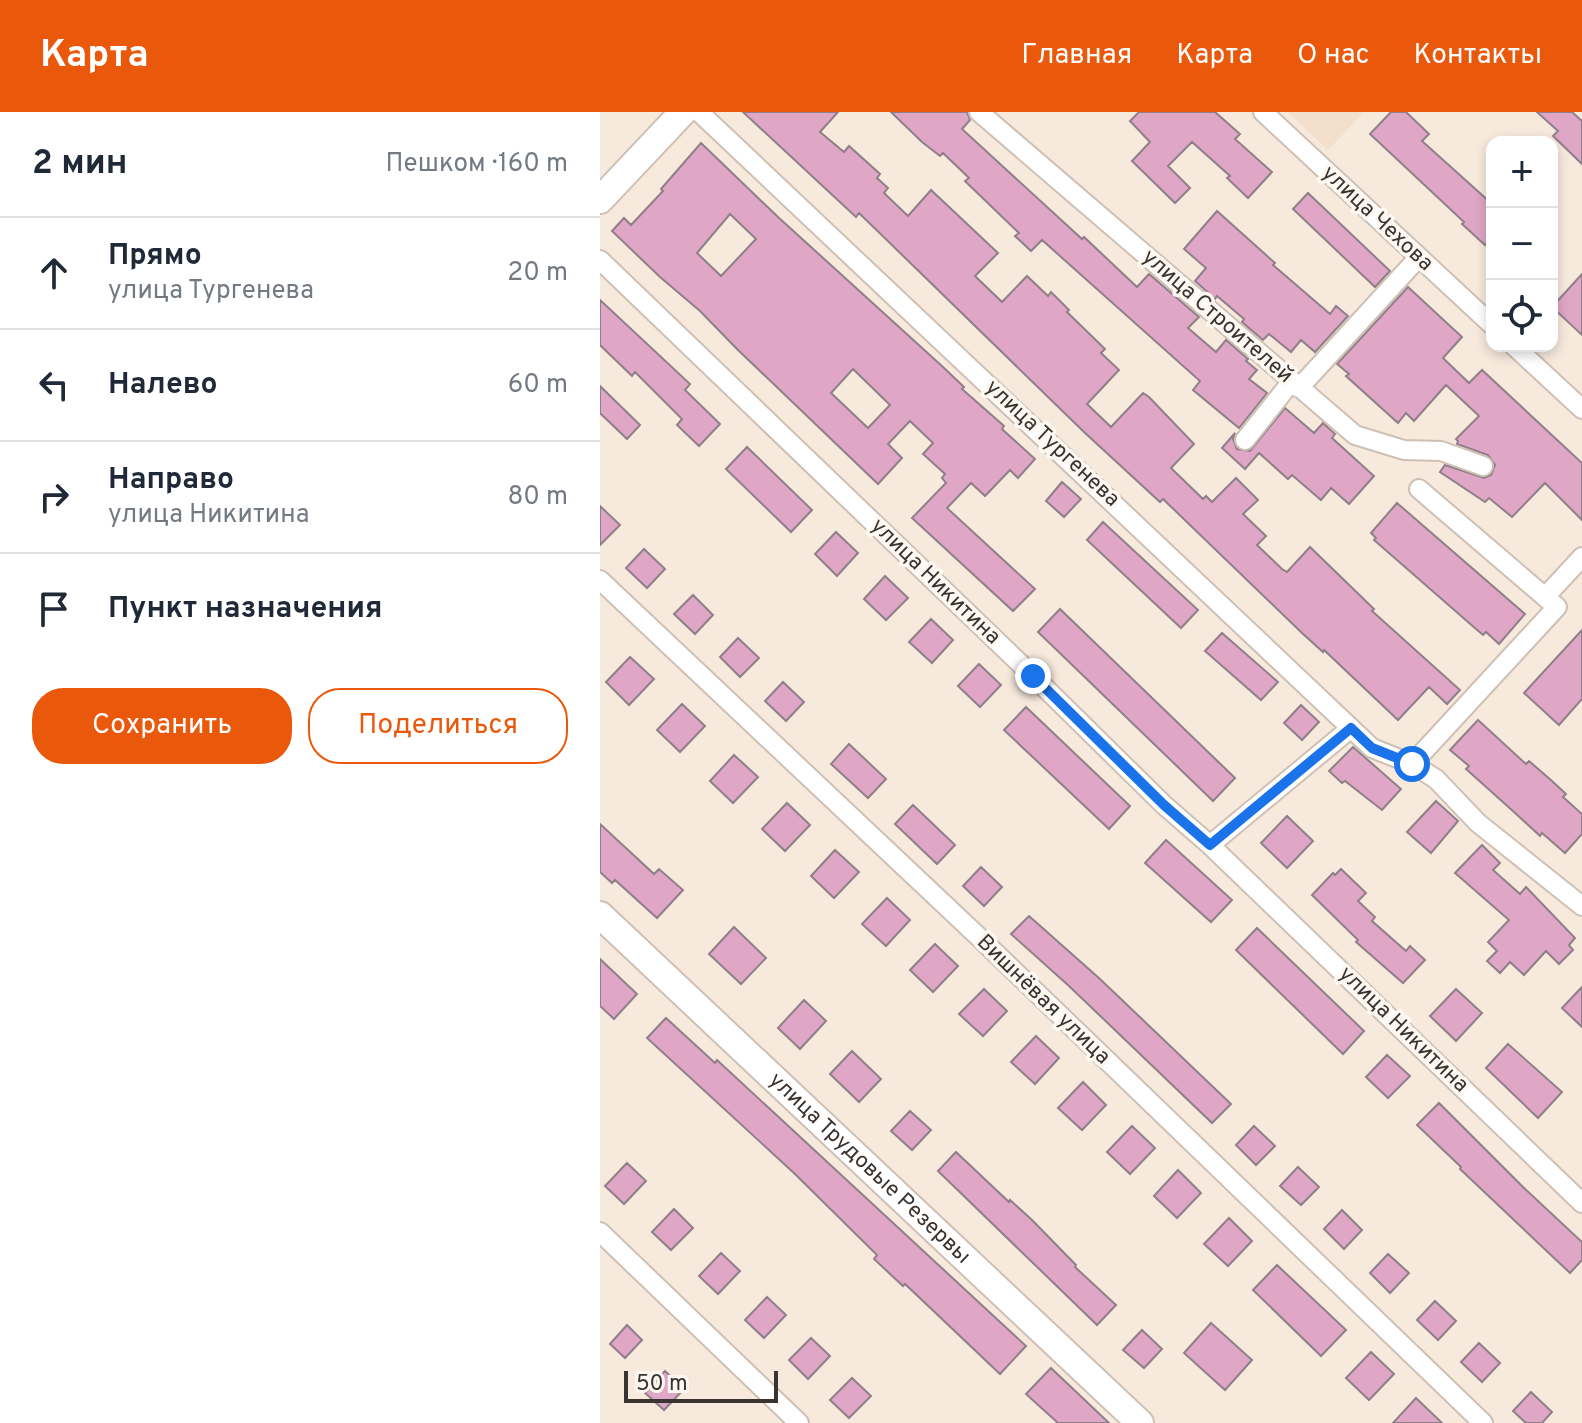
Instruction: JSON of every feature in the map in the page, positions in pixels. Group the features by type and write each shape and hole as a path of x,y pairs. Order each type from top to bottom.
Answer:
{"main road":[{"path":"600,200 683,112"},
{"name":"улица Трудовые Резервы","path":"600,915 1140,1423"}],"street":[{"name":"улица Тургенева","path":"699,112 1372,748 1412,764 1436,779 1478,823 1582,906"},
{"name":"улица Строителей","path":"979,112 1355,435 1404,450 1441,451 1483,466"},
{"name":"улица Чехова","path":"1263,112 1486,319"},
{"path":"1245,440 1419,257"},
{"name":"улица Никитина","path":"600,260 1164,805 1210,845 1582,1203"},
{"path":"1520,352 1582,409"},
{"path":"1412,764 1557,607 1419,489"},
{"path":"1545,597 1582,557"},
{"name":"Вишнёвая улица","path":"600,580 982,940 1483,1423"},
{"path":"1210,845 1351,728"},
{"path":"600,1232 799,1423"}],"shaded area":[{"path":"1288,112 1364,112 1328,150"}],"building":[{"path":"743,112 838,112 820,132 844,152 849,146 880,174 877,178 888,188 884,193 908,216 931,190 998,253 975,276 1002,302 1027,276 1048,296 1051,292 1105,349 1101,353 1119,370 1087,404 1111,427 1143,393 1149,397 1194,444 1171,468 1203,499 1206,496 1212,502 1236,478 1258,500 1243,514 1266,536 1257,545 1282,569 1287,572 1310,547 1374,609 1372,611 1460,690 1447,704 1429,687 1398,720 1163,499 1160,502 1084,432 859,213 856,217"},
{"path":"891,112 967,112 970,120 962,129 1082,239 1084,237 1137,287 1149,274 1199,317 1188,328 1216,352 1226,340 1248,359 1246,361 1257,370 1249,379 1267,393 1239,428 1193,390 1200,381 1042,240 1031,251 1015,236 1019,233 965,181 969,178 943,153 940,156 922,142"},
{"path":"1139,112 1215,112 1240,134 1235,139 1272,172 1248,198 1227,178 1230,176 1192,142 1168,166 1190,188 1175,203 1132,161 1150,142 1130,121"},
{"path":"1391,112 1406,112 1429,134 1422,141 1486,199 1485,245 1462,224 1464,222 1370,134"},
{"path":"1537,112 1572,112 1582,121 1582,164 1558,141 1558,136 1553,136 1558,131"},
{"path":"701,143 943,367 1035,459 1018,478 1010,470 985,496 971,483 947,508 1035,589 1013,611 912,518 946,483 942,478 945,474 923,454 933,443 910,421 888,444 902,458 878,484 700,311 612,231 624,218 631,225 663,191 661,189","holes":["730,214 756,239 721,276 697,253","853,369 890,405 868,428 831,393"]},
{"path":"1308,193 1390,271 1375,287 1293,209"},
{"path":"1217,211 1330,314 1336,306 1348,316 1315,352 1301,340 1291,352 1269,334 1263,340 1242,322 1244,319 1195,281 1206,268 1184,249"},
{"path":"1582,274 1582,335 1558,313 1558,300"},
{"path":"1408,287 1462,337 1443,358 1469,383 1482,370 1582,463 1582,520 1545,483 1512,517 1489,498 1485,502 1440,472 1445,465 1484,478 1491,475 1495,465 1488,455 1457,444 1456,439 1479,416 1446,385 1414,421 1406,413 1398,423 1337,364"},
{"path":"600,300 690,384 685,390 720,424 699,446 677,425 682,419 635,372 632,376 600,345"},
{"path":"600,386 640,425 627,439 600,413"},
{"path":"1285,408 1314,433 1323,423 1335,434 1332,438 1374,476 1349,504 1331,488 1321,500 1292,475 1288,479 1259,453 1245,469 1222,448 1235,433 1233,439 1237,449 1250,451"},
{"path":"747,447 812,510 791,532 726,469"},
{"path":"1062,482 1081,499 1064,517 1046,501"},
{"path":"1397,503 1525,614 1499,644 1486,632 1483,635 1374,540 1376,538 1371,533"},
{"path":"600,506 620,525 600,545"},
{"path":"1103,522 1198,610 1181,628 1087,540"},
{"path":"836,532 858,553 837,576 815,554"},
{"path":"644,549 665,569 647,588 626,568"},
{"path":"885,576 908,598 886,620 864,599"},
{"path":"693,595 713,615 695,634 674,614"},
{"path":"1060,609 1235,778 1213,801 1038,632"},
{"path":"931,619 953,640 932,663 909,642"},
{"path":"1582,630 1582,699 1559,725 1524,693"},
{"path":"1222,633 1278,682 1261,700 1205,651"},
{"path":"738,638 759,658 740,677 720,657"},
{"path":"630,657 654,679 629,705 606,682"},
{"path":"979,664 1001,685 980,707 958,686"},
{"path":"783,682 804,702 786,721 765,701"},
{"path":"682,704 705,726 680,752 657,730"},
{"path":"1301,705 1319,722 1302,740 1284,723"},
{"path":"1026,707 1130,806 1109,829 1004,730"},
{"path":"1478,720 1526,764 1529,761 1552,781 1566,794 1563,797 1582,814 1582,834 1565,853 1542,833 1540,836 1466,769 1469,766 1450,750"},
{"path":"849,744 886,779 868,798 831,764"},
{"path":"1353,747 1401,789 1382,810 1329,771"},
{"path":"734,755 758,777 733,803 710,781"},
{"path":"1436,801 1458,821 1431,853 1407,832"},
{"path":"787,803 810,825 785,851 762,829"},
{"path":"913,805 955,845 937,864 895,824"},
{"path":"1287,816 1313,841 1287,868 1261,843"},
{"path":"600,824 654,874 659,869 683,890 657,918 615,880 612,883 600,872"},
{"path":"1166,840 1232,900 1211,922 1145,863"},
{"path":"1482,845 1500,863 1493,870 1520,894 1526,887 1575,938 1569,945 1573,950 1559,964 1546,951 1524,975 1510,962 1500,973 1487,961 1497,951 1488,942 1509,920 1455,873"},
{"path":"835,850 859,872 834,898 811,876"},
{"path":"981,867 1002,887 984,906 963,886"},
{"path":"1341,869 1366,893 1358,901 1375,917 1372,921 1406,951 1410,946 1425,960 1403,983 1356,942 1358,940 1312,895"},
{"path":"887,898 910,920 886,946 862,924"},
{"path":"1029,916 1231,1104 1212,1123 1011,934"},
{"path":"734,927 766,958 741,984 709,954"},
{"path":"1257,928 1364,1031 1343,1054 1236,950"},
{"path":"935,944 958,966 933,992 910,970"},
{"path":"600,959 637,994 614,1019 600,1006"},
{"path":"1582,987 1582,1027 1562,1008"},
{"path":"984,989 1007,1011 983,1036 959,1014"},
{"path":"1456,989 1482,1013 1456,1041 1430,1016"},
{"path":"804,1000 826,1021 800,1049 778,1028"},
{"path":"666,1018 715,1063 717,1060 1026,1346 1000,1374 905,1284 903,1286 874,1259 877,1255 795,1174 647,1038"},
{"path":"1036,1036 1059,1058 1035,1084 1011,1062"},
{"path":"1508,1044 1562,1092 1538,1118 1486,1068"},
{"path":"852,1051 881,1079 859,1102 830,1074"},
{"path":"1387,1055 1410,1076 1388,1098 1366,1077"},
{"path":"1083,1082 1106,1105 1082,1130 1058,1108"},
{"path":"1439,1103 1582,1242 1582,1260 1570,1273 1417,1125"},
{"path":"910,1111 931,1130 912,1150 891,1131"},
{"path":"1132,1126 1155,1148 1130,1174 1107,1152"},
{"path":"1254,1126 1275,1146 1256,1165 1236,1145"},
{"path":"956,1152 1032,1220 1075,1267 1116,1305 1097,1325 938,1171"},
{"path":"627,1163 646,1181 624,1204 605,1186"},
{"path":"1298,1167 1319,1187 1301,1205 1280,1186"},
{"path":"1178,1170 1201,1193 1177,1218 1154,1196"},
{"path":"674,1209 693,1228 671,1250 652,1232"},
{"path":"1342,1210 1362,1230 1344,1249 1324,1229"},
{"path":"1229,1218 1252,1241 1228,1266 1204,1244"},
{"path":"721,1253 740,1271 718,1294 699,1276"},
{"path":"1388,1254 1409,1273 1390,1293 1370,1273"},
{"path":"1277,1265 1346,1330 1321,1356 1253,1290"},
{"path":"767,1297 786,1315 764,1338 745,1320"},
{"path":"1435,1301 1456,1321 1438,1340 1417,1320"},
{"path":"1211,1323 1252,1360 1225,1390 1184,1353"},
{"path":"627,1325 642,1340 625,1358 610,1344"},
{"path":"1142,1330 1162,1349 1144,1368 1123,1350"},
{"path":"811,1338 830,1356 808,1379 789,1360"},
{"path":"1479,1343 1500,1363 1482,1382 1461,1362"},
{"path":"1371,1352 1394,1374 1369,1400 1346,1378"},
{"path":"1051,1368 1109,1423 1058,1423 1026,1394"},
{"path":"665,1371 684,1389 664,1410 645,1393"},
{"path":"852,1378 871,1396 849,1418 830,1400"},
{"path":"1531,1392 1552,1412 1542,1423 1526,1423 1513,1411"},
{"path":"1416,1398 1442,1423 1393,1423"}],"route":[{"path":"1033,676 1164,805 1210,845 1351,728 1372,748 1412,764"}]}
